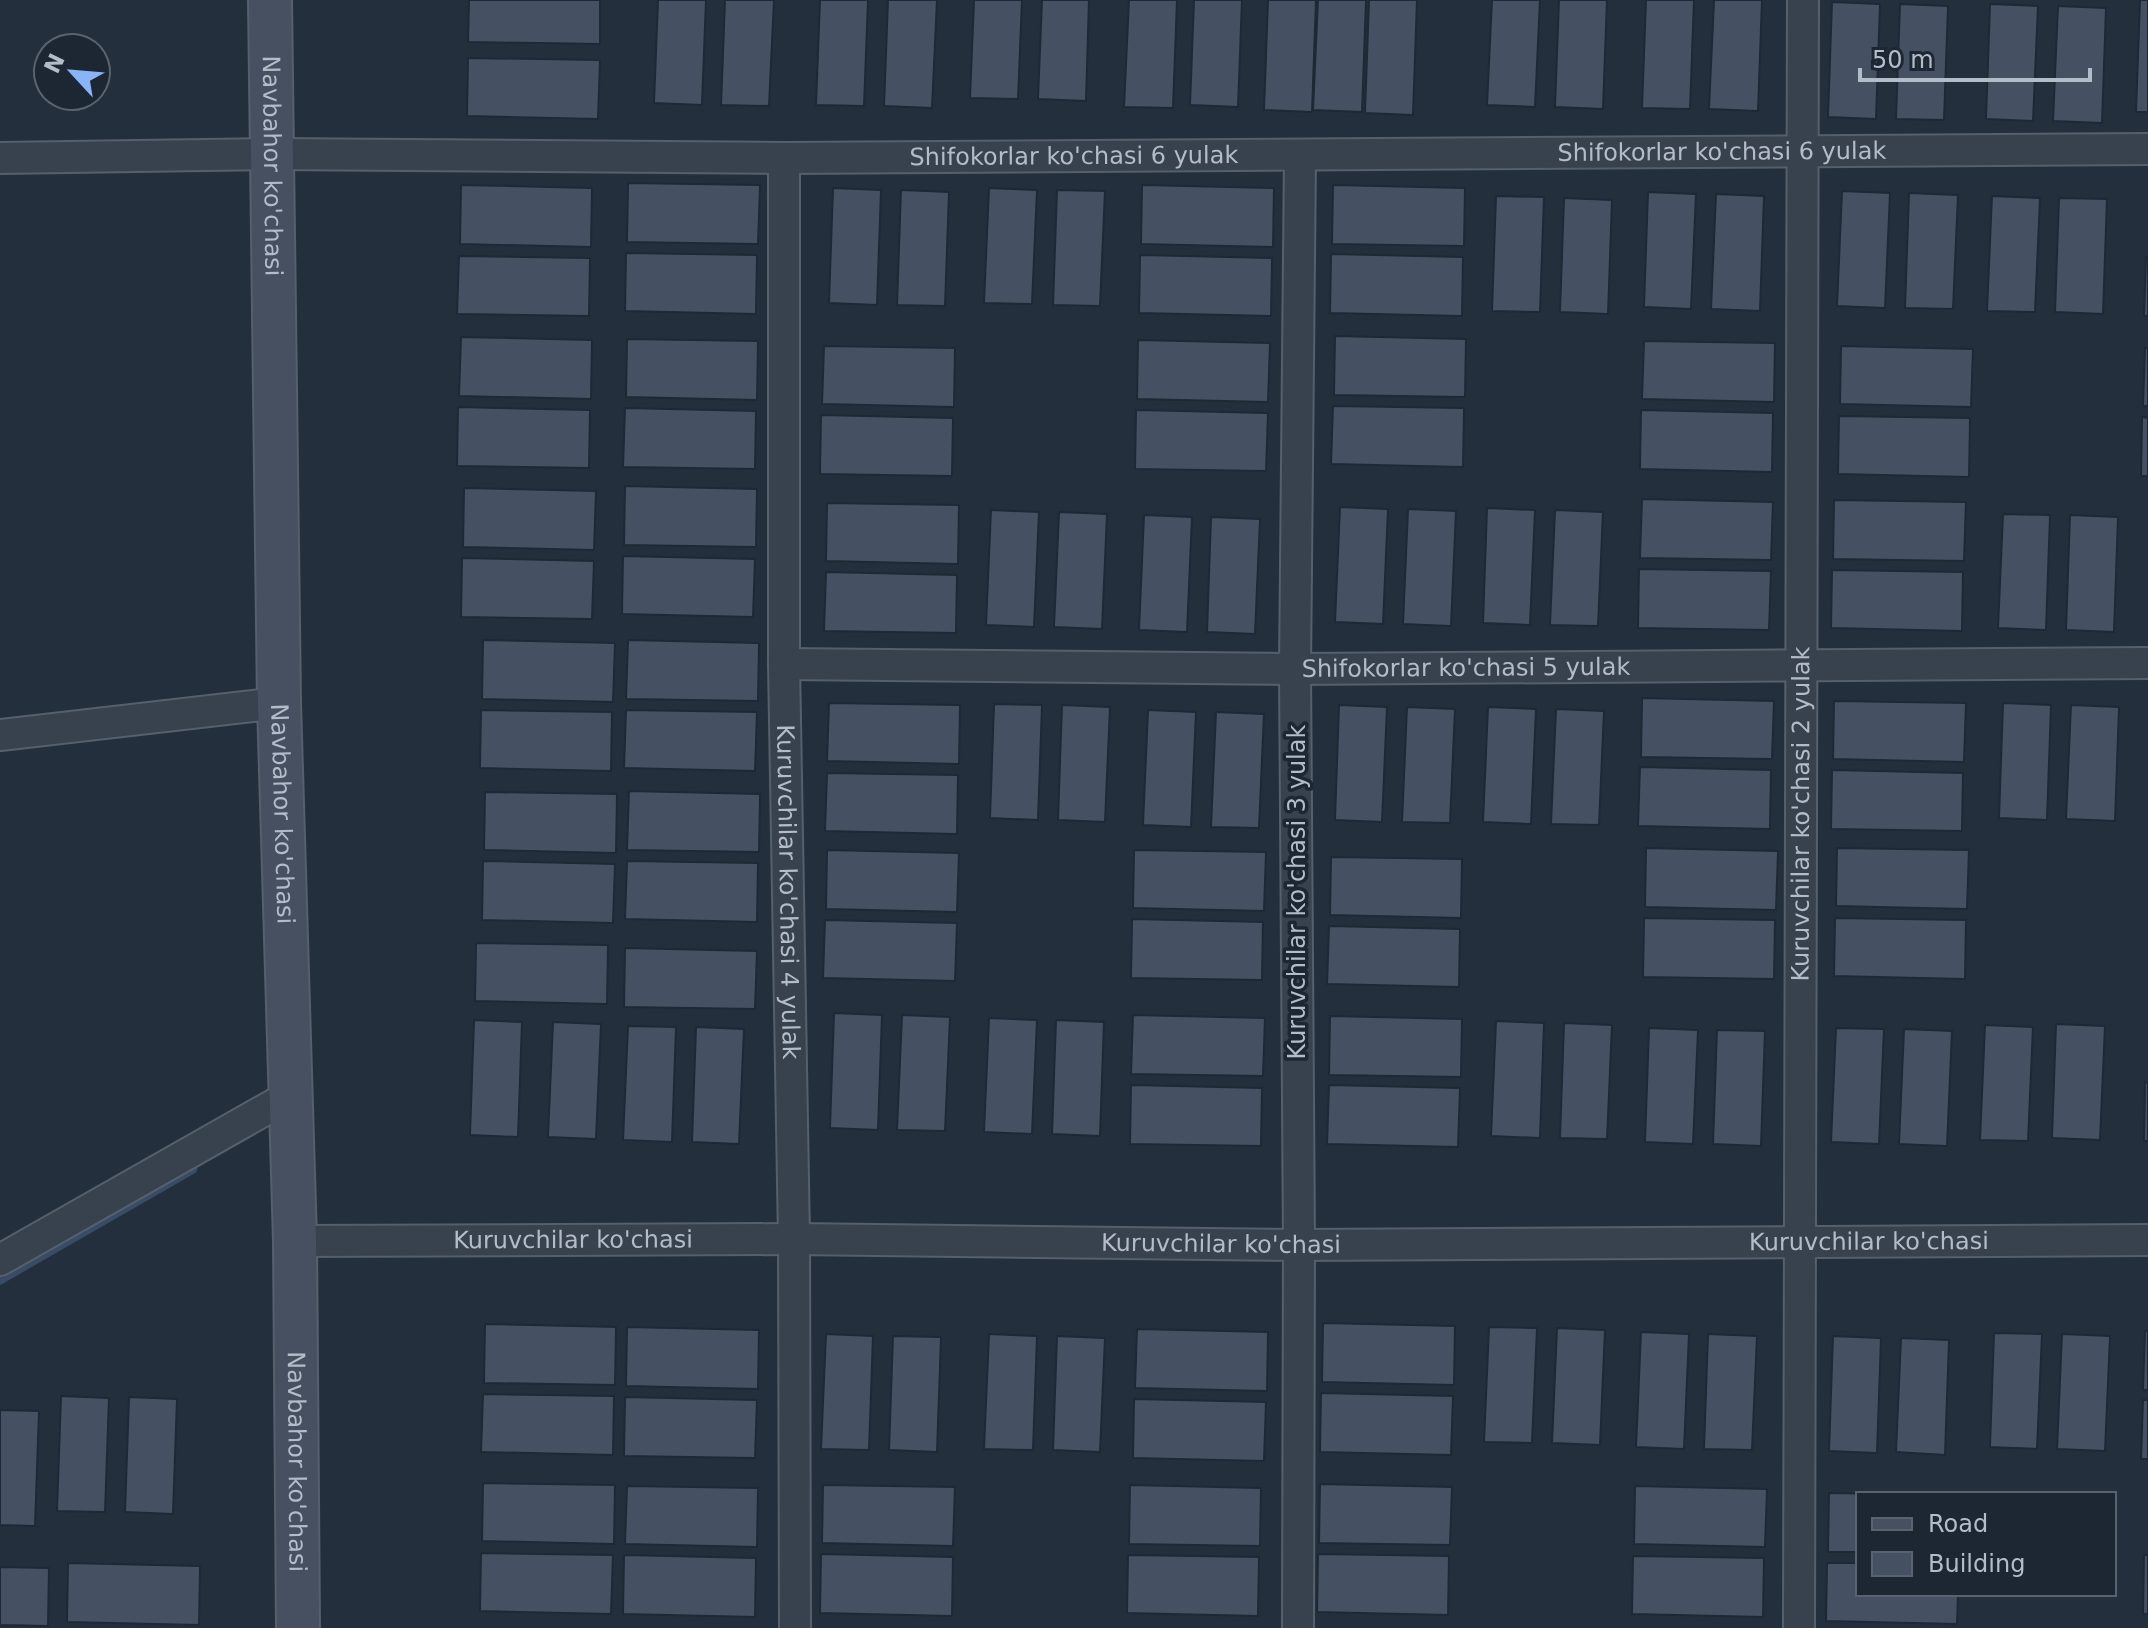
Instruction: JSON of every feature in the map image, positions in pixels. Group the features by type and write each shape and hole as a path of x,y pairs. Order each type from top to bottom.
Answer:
{"main road":[{"name":"Navbahor ko'chasi","path":"270,0 279,703 295,1241 298,1628"}],"street":[{"name":"Kuruvchilar ko'chasi 2 yulak","path":"1799,1628 1803,0"},
{"name":"Shifokorlar ko'chasi 6 yulak","path":"0,158 272,154 784,158 2148,149"},
{"name":"Kuruvchilar ko'chasi 3 yulak","path":"1298,1628 1295,669 1300,155"},
{"name":"Kuruvchilar ko'chasi 4 yulak","path":"784,158 784,664 794,1239 795,1628"},
{"name":"Shifokorlar ko'chasi 5 yulak","path":"784,664 1295,669 2148,663"},
{"path":"0,735 279,703"},
{"path":"0,1260 291,1095"},
{"name":"Kuruvchilar ko'chasi","path":"295,1241 794,1239 1299,1245 2148,1240"}],"building":[{"path":"469,0 600,0 600,44 468,42"},
{"path":"658,0 706,0 702,105 654,103"},
{"path":"725,0 774,0 769,106 721,105"},
{"path":"820,0 868,0 864,106 816,105"},
{"path":"888,0 937,0 932,108 884,106"},
{"path":"974,0 1022,0 1018,99 970,98"},
{"path":"1042,0 1089,0 1086,101 1038,99"},
{"path":"1129,0 1177,0 1173,108 1124,107"},
{"path":"1194,0 1242,0 1238,107 1190,105"},
{"path":"1268,0 1316,0 1312,112 1264,110"},
{"path":"1318,0 1366,0 1362,112 1313,110"},
{"path":"1369,0 1417,0 1413,115 1365,113"},
{"path":"1492,0 1540,0 1535,107 1487,105"},
{"path":"1559,0 1607,0 1603,109 1555,107"},
{"path":"1646,0 1694,0 1690,109 1642,108"},
{"path":"1714,0 1762,0 1758,111 1709,109"},
{"path":"2140,0 2148,0 2148,112 2136,112"},
{"path":"1832,2 1880,4 1876,119 1828,117"},
{"path":"1900,4 1948,6 1944,120 1896,119"},
{"path":"1990,4 2038,6 2033,121 1986,119"},
{"path":"2058,6 2106,8 2102,123 2053,121"},
{"path":"468,58 600,60 598,119 467,116"},
{"path":"628,183 760,185 758,244 627,242"},
{"path":"461,185 592,188 591,247 460,244"},
{"path":"1142,185 1274,188 1273,247 1141,244"},
{"path":"1333,185 1465,188 1464,246 1332,244"},
{"path":"833,188 881,190 877,305 829,303"},
{"path":"989,188 1037,190 1032,304 984,303"},
{"path":"901,190 949,192 945,306 897,305"},
{"path":"1057,190 1105,191 1100,306 1053,305"},
{"path":"1842,191 1890,193 1885,308 1837,306"},
{"path":"1648,192 1696,194 1691,309 1644,307"},
{"path":"1909,193 1958,195 1953,309 1905,308"},
{"path":"1716,194 1764,196 1760,311 1711,309"},
{"path":"1496,196 1544,197 1540,312 1492,311"},
{"path":"1992,196 2040,198 2035,312 1987,311"},
{"path":"1564,198 1612,200 1608,314 1560,312"},
{"path":"2059,198 2107,199 2103,314 2055,312"},
{"path":"626,253 757,255 756,314 625,311"},
{"path":"1331,254 1463,257 1462,316 1330,313"},
{"path":"1140,255 1272,258 1271,316 1139,313"},
{"path":"459,256 590,258 589,316 457,314"},
{"path":"2146,257 2148,316 2144,316"},
{"path":"1335,336 1466,339 1465,397 1334,395"},
{"path":"461,337 592,340 591,399 459,396"},
{"path":"627,339 758,341 757,400 626,397"},
{"path":"1138,340 1270,343 1268,402 1137,399"},
{"path":"1644,341 1775,343 1774,402 1642,399"},
{"path":"824,346 955,348 954,407 822,404"},
{"path":"1841,346 1973,349 1971,407 1840,404"},
{"path":"2145,348 2148,348 2148,406 2143,406"},
{"path":"1333,406 1464,408 1463,467 1331,464"},
{"path":"458,407 590,410 589,468 457,466"},
{"path":"625,408 756,411 755,469 623,467"},
{"path":"1136,410 1268,413 1266,471 1135,469"},
{"path":"1641,410 1773,413 1772,472 1640,469"},
{"path":"821,415 953,418 952,476 820,474"},
{"path":"1839,416 1970,418 1969,477 1838,474"},
{"path":"2142,417 2148,418 2148,476 2141,476"},
{"path":"625,486 757,489 756,547 624,545"},
{"path":"464,488 596,491 594,550 463,547"},
{"path":"1642,499 1773,502 1771,560 1640,558"},
{"path":"1834,500 1966,502 1964,561 1833,559"},
{"path":"827,503 959,505 958,564 826,561"},
{"path":"1340,507 1388,509 1383,624 1335,622"},
{"path":"1487,508 1535,510 1530,625 1483,623"},
{"path":"1408,509 1456,511 1451,626 1403,624"},
{"path":"991,510 1039,512 1034,627 986,625"},
{"path":"1555,510 1603,512 1598,626 1550,625"},
{"path":"1059,512 1107,514 1102,629 1054,627"},
{"path":"2003,514 2050,515 2046,630 1998,628"},
{"path":"1144,515 1192,517 1187,632 1139,630"},
{"path":"2070,515 2118,517 2114,632 2066,630"},
{"path":"1211,517 1260,519 1255,634 1207,632"},
{"path":"623,556 755,559 753,617 622,614"},
{"path":"462,558 594,561 592,619 461,617"},
{"path":"1639,569 1771,571 1769,630 1638,628"},
{"path":"1832,570 1963,572 1962,631 1831,628"},
{"path":"826,572 957,575 956,633 824,631"},
{"path":"483,640 615,643 613,702 482,699"},
{"path":"628,640 759,643 758,701 626,699"},
{"path":"1642,698 1774,701 1772,759 1641,757"},
{"path":"1834,701 1966,703 1964,762 1833,759"},
{"path":"829,703 960,705 959,764 827,761"},
{"path":"2003,703 2051,705 2047,820 1999,818"},
{"path":"994,704 1042,705 1038,820 990,818"},
{"path":"1062,705 1110,707 1105,822 1058,820"},
{"path":"1339,705 1387,707 1382,822 1335,820"},
{"path":"2071,705 2119,707 2115,821 2066,819"},
{"path":"1407,707 1455,709 1450,823 1402,822"},
{"path":"1488,707 1536,709 1531,824 1483,822"},
{"path":"1556,709 1604,711 1599,825 1551,824"},
{"path":"481,710 612,712 611,771 480,768"},
{"path":"626,710 757,712 755,771 624,768"},
{"path":"1148,710 1196,712 1191,827 1143,825"},
{"path":"1216,712 1264,714 1259,828 1211,827"},
{"path":"1640,767 1771,770 1770,829 1638,826"},
{"path":"1832,770 1963,773 1962,831 1831,829"},
{"path":"827,773 958,775 957,834 825,831"},
{"path":"629,791 760,794 759,852 627,850"},
{"path":"485,792 617,794 616,853 484,850"},
{"path":"1646,848 1778,851 1776,910 1645,907"},
{"path":"1837,848 1969,850 1967,909 1836,906"},
{"path":"827,850 959,853 957,912 826,909"},
{"path":"1134,850 1266,852 1264,911 1133,908"},
{"path":"1331,857 1462,859 1461,918 1330,915"},
{"path":"483,861 615,864 613,923 482,920"},
{"path":"627,861 758,863 757,922 625,919"},
{"path":"1644,918 1775,920 1774,979 1643,977"},
{"path":"1835,918 1966,920 1965,979 1834,976"},
{"path":"1132,919 1263,922 1262,980 1131,978"},
{"path":"825,920 957,923 955,981 823,978"},
{"path":"1329,926 1460,929 1459,987 1327,984"},
{"path":"476,943 608,945 607,1004 475,1001"},
{"path":"625,948 757,951 755,1009 624,1007"},
{"path":"834,1013 882,1015 878,1130 830,1128"},
{"path":"902,1015 950,1017 945,1131 897,1130"},
{"path":"1133,1015 1265,1018 1263,1076 1131,1074"},
{"path":"1330,1016 1462,1019 1461,1077 1329,1075"},
{"path":"989,1018 1037,1020 1032,1134 984,1132"},
{"path":"474,1020 522,1022 518,1137 470,1135"},
{"path":"1056,1020 1104,1022 1100,1136 1052,1134"},
{"path":"1496,1021 1544,1023 1540,1138 1491,1136"},
{"path":"553,1022 601,1024 596,1139 548,1137"},
{"path":"1564,1023 1612,1025 1607,1139 1560,1138"},
{"path":"2056,1024 2105,1026 2100,1140 2052,1138"},
{"path":"1985,1025 2033,1027 2028,1141 1980,1140"},
{"path":"628,1026 676,1027 672,1142 623,1140"},
{"path":"696,1027 744,1029 739,1144 692,1142"},
{"path":"1649,1028 1698,1030 1693,1144 1645,1142"},
{"path":"1836,1028 1884,1029 1879,1144 1831,1142"},
{"path":"1904,1029 1952,1031 1947,1146 1899,1144"},
{"path":"1717,1030 1765,1031 1761,1146 1713,1144"},
{"path":"2145,1082 2148,1083 2148,1141 2144,1141"},
{"path":"1131,1085 1262,1088 1261,1146 1130,1144"},
{"path":"1329,1085 1460,1088 1458,1147 1327,1144"},
{"path":"1323,1323 1455,1326 1454,1385 1322,1382"},
{"path":"485,1324 616,1327 615,1385 484,1383"},
{"path":"627,1327 759,1330 758,1389 626,1386"},
{"path":"1489,1327 1537,1328 1532,1443 1484,1442"},
{"path":"1557,1328 1605,1330 1600,1445 1552,1443"},
{"path":"1137,1329 1268,1332 1267,1391 1135,1388"},
{"path":"2145,1331 2148,1331 2148,1390 2143,1390"},
{"path":"1641,1332 1689,1334 1684,1449 1636,1447"},
{"path":"1994,1333 2042,1334 2037,1449 1990,1447"},
{"path":"826,1334 873,1336 869,1450 821,1449"},
{"path":"989,1334 1037,1336 1033,1450 984,1449"},
{"path":"1708,1334 1757,1336 1752,1450 1704,1449"},
{"path":"2062,1334 2110,1336 2105,1451 2057,1449"},
{"path":"893,1336 941,1337 937,1452 889,1450"},
{"path":"1057,1336 1105,1338 1100,1452 1053,1450"},
{"path":"1833,1336 1881,1338 1877,1453 1829,1451"},
{"path":"1901,1338 1949,1340 1945,1455 1896,1452"},
{"path":"1321,1393 1453,1396 1451,1455 1320,1452"},
{"path":"483,1394 614,1396 613,1455 481,1452"},
{"path":"61,1396 109,1398 105,1512 57,1511"},
{"path":"129,1397 177,1399 173,1514 125,1512"},
{"path":"625,1397 757,1400 755,1458 624,1456"},
{"path":"1134,1399 1266,1402 1264,1461 1133,1458"},
{"path":"2143,1400 2148,1400 2148,1459 2141,1459"},
{"path":"0,1410 39,1411 35,1526 0,1525"},
{"path":"483,1483 615,1485 614,1544 482,1541"},
{"path":"1320,1484 1452,1487 1450,1545 1319,1543"},
{"path":"823,1485 955,1487 953,1546 822,1543"},
{"path":"1130,1485 1261,1488 1260,1546 1129,1544"},
{"path":"627,1486 758,1488 757,1547 625,1544"},
{"path":"1635,1486 1767,1489 1765,1547 1634,1544"},
{"path":"1829,1493 1856,1493 1856,1552 1828,1552"},
{"path":"481,1553 613,1555 611,1614 480,1611"},
{"path":"821,1554 953,1557 952,1616 820,1613"},
{"path":"1318,1554 1449,1556 1448,1615 1317,1612"},
{"path":"624,1555 756,1558 755,1617 623,1614"},
{"path":"1128,1555 1259,1557 1258,1616 1127,1613"},
{"path":"2144,1555 2148,1555 2148,1614 2143,1614"},
{"path":"1633,1556 1764,1558 1763,1617 1632,1614"},
{"path":"68,1563 200,1566 199,1625 67,1622"},
{"path":"1827,1563 1856,1563 1856,1596 1958,1596 1957,1624 1826,1621"},
{"path":"0,1567 49,1568 48,1626 0,1625"}],"waterway":[{"path":"0,1280 193,1169"}]}
